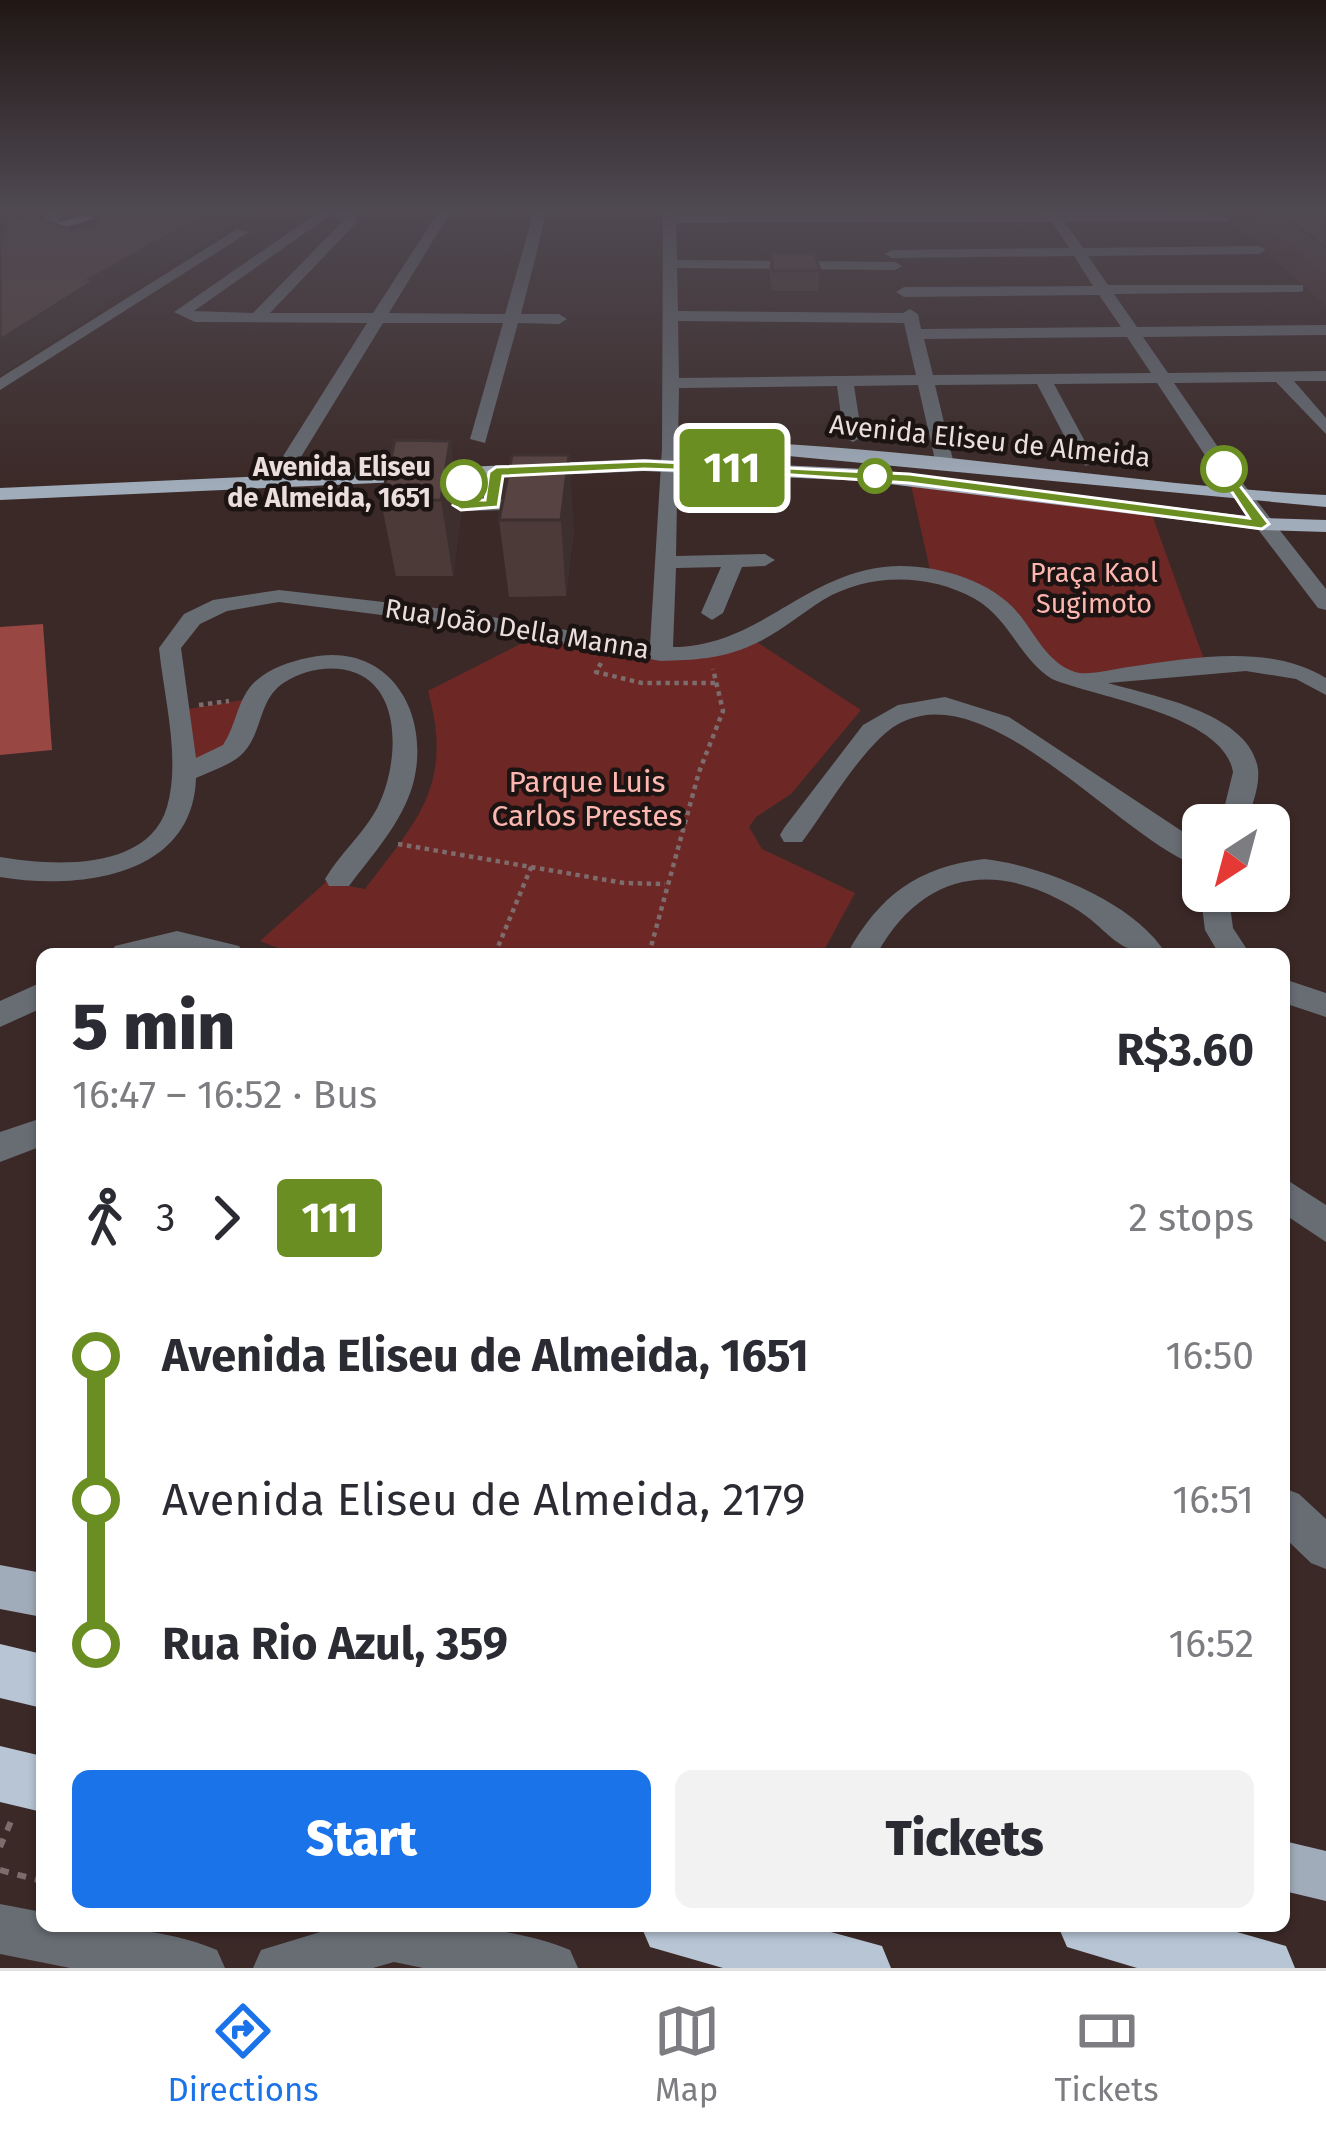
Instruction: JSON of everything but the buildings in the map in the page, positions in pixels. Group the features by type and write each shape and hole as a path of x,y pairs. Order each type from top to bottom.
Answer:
{"highway":[{"path":"0,1671 36,1680"},
{"path":"0,1774 36,1783"},
{"path":"697,1932 860,1968"},
{"path":"1113,1932 1264,1968"}],"main road":[{"name":"Avenida Eliseu de Almeida","path":"0,475 289,461 670,457 815,450 1326,501"},
{"name":"Avenida Eliseu de Almeida","path":"0,494 496,472 670,457 887,477 1262,524 1326,526"},
{"path":"0,1587 36,1594"},
{"path":"1290,1867 1326,1876"}],"street":[{"path":"0,385 130,303"},
{"path":"190,303 182,308 195,317 559,319"},
{"path":"257,317 271,303"},
{"path":"289,461 384,303"},
{"path":"479,439 515,303"},
{"path":"662,654 670,457 669,303"},
{"path":"907,303 944,460"},
{"path":"1111,303 1262,524 1326,603"},
{"path":"670,316 1132,332 1326,330"},
{"path":"670,383 1326,376"},
{"path":"1281,377 1326,429"},
{"path":"1042,378 1086,460"},
{"path":"845,381 853,437"},
{"path":"493,504 496,472"},
{"path":"461,505 464,473"},
{"path":"418,506 571,506"},
{"path":"665,562 765,560"},
{"path":"712,613 734,561"},
{"name":"Rua João Della Manna","path":"0,867 54,874 85,872 142,849 172,824 180,808 182,774 170,648 192,619 245,598 279,596 371,605 662,654 708,652 743,641 824,589 867,575 895,573 951,584 1004,608 1043,662 1072,679 1190,718 1228,738 1242,756 1247,778 1239,804"},
{"path":"182,774 239,744 254,697 275,677 320,662 353,663 383,681 398,704 403,767 391,807 339,879"},
{"path":"1072,679 1256,663 1293,670 1326,688"},
{"path":"793,835 872,731 907,710 945,704 1000,722 1182,844"},
{"path":"866,948 893,902 911,888 955,872 986,870 1027,876 1077,896 1142,948"},
{"path":"1217,912 1220,930 1231,948"},
{"path":"150,948 177,942 203,948"},
{"path":"1290,993 1326,1005"},
{"path":"0,1016 36,997"},
{"path":"0,1147 36,1134"},
{"path":"1290,1198 1326,1226"},
{"path":"1290,1514 1326,1547"},
{"path":"0,1929 199,1968"},
{"path":"288,1967 394,1937 552,1968"}],"path":[{"path":"611,646 596,672 643,682 716,683"},
{"path":"651,948 699,772 723,711 708,652"},
{"path":"176,709 254,697"},
{"path":"369,840 624,883 668,885"},
{"path":"497,948 532,865"},
{"path":"0,1870 36,1879"}],"green space":[{"name":"Praça Kaol Sugimoto","path":"911,485 1152,515 1206,665 1074,677 1051,661 1003,602 931,574"},
{"name":"Parque Luis Carlos Prestes","path":"542,633 651,652 749,637 861,710 791,794 749,827 762,849 855,893 825,948 278,948 260,941 326,882 365,889 401,842 426,799 433,776 437,752 428,691"},
{"path":"249,699 237,743 182,770 176,711"}],"shaded area":[{"path":"43,624 52,750 0,755 0,627"}],"bus line":[{"name":"111","path":"464,483 461,505 493,504 496,472 644,465 763,468 909,479 1262,524 1224,469"}],"place":[{"name":"Avenida Eliseu de Almeida, 1651","path":"464,483"}]}
